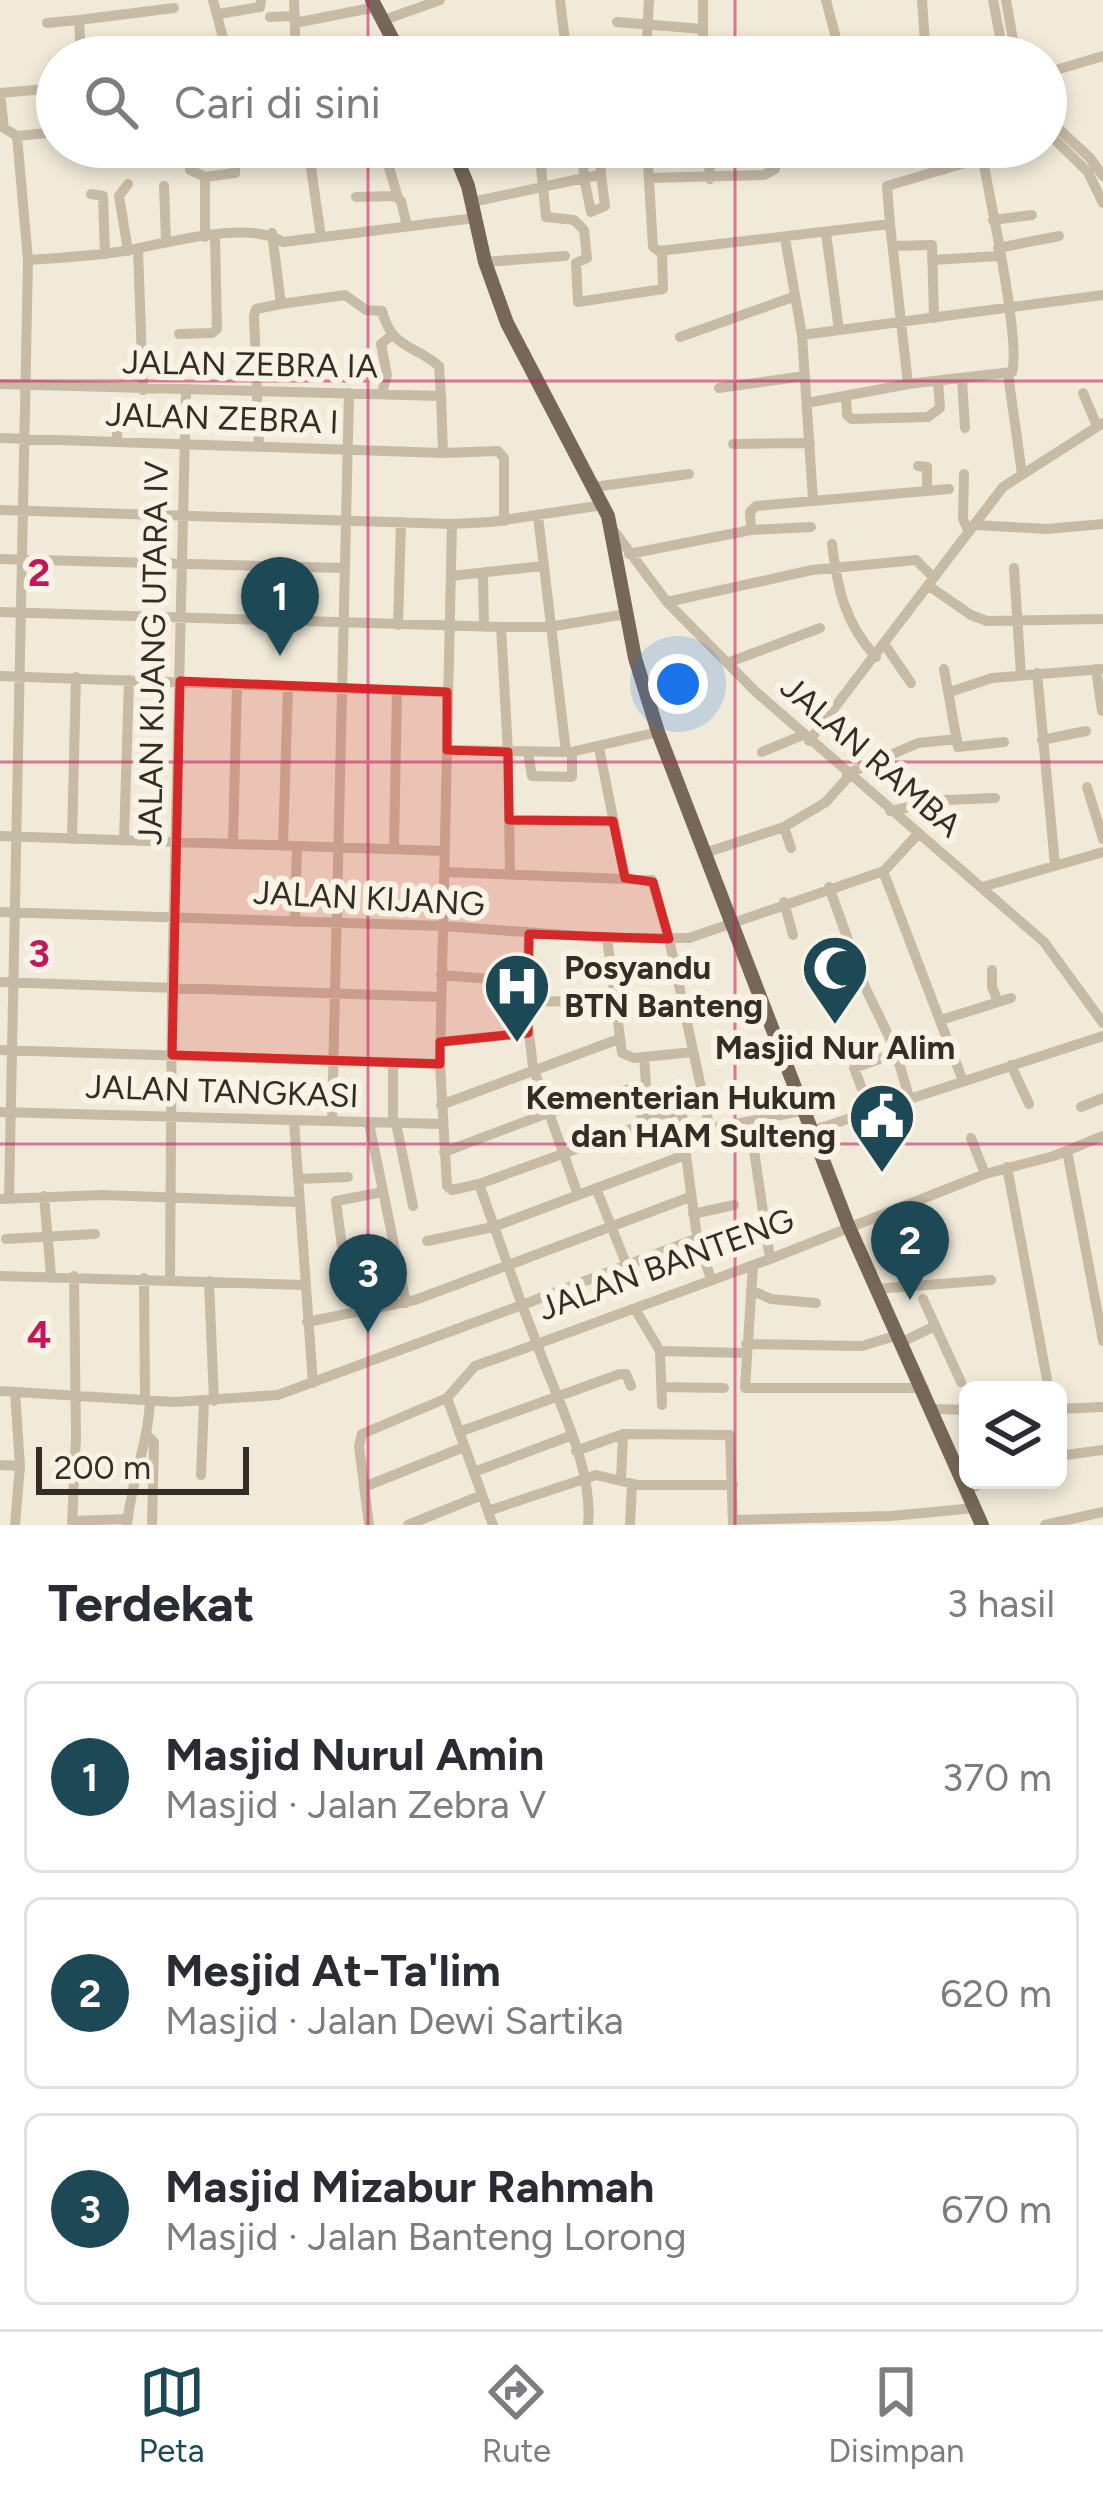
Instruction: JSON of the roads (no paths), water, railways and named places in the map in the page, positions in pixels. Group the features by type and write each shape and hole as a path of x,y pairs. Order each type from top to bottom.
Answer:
{"main road":[{"path":"459,168 507,323 610,523 626,614 658,732 848,1225 959,1468"},
{"path":"968,1489 982,1525"}],"street":[{"path":"213,0 224,36"},
{"path":"219,14 260,8 261,0"},
{"path":"294,0 295,36"},
{"path":"270,17 295,20 440,0"},
{"path":"560,0 564,36"},
{"path":"647,36 649,0"},
{"path":"703,36 704,0"},
{"path":"826,0 835,36"},
{"path":"922,0 925,36"},
{"path":"993,0 1000,36"},
{"path":"1006,0 1012,36"},
{"path":"47,22 174,8"},
{"path":"80,20 80,36"},
{"path":"617,22 703,28"},
{"path":"1067,67 1103,56"},
{"path":"36,90 0,93 4,128 17,136 36,135"},
{"path":"17,136 28,260 27,384 15,982 6,1051 4,1199 299,1202"},
{"path":"1067,137 1103,176"},
{"path":"1067,153 1088,172 1103,203"},
{"path":"190,168 205,177 235,173 235,168"},
{"path":"311,168 321,237"},
{"path":"389,168 407,226"},
{"path":"541,168 548,220 574,220 584,230 587,258 576,262 578,302 663,290 648,168"},
{"path":"583,168 591,212 605,206 600,168"},
{"path":"709,168 710,179"},
{"path":"649,178 710,179 774,173 774,168"},
{"path":"908,384 887,186 950,168"},
{"path":"984,168 1015,360 1008,374 1022,474"},
{"path":"28,260 105,254 210,237 272,233 284,242 407,226 601,175"},
{"path":"178,334 217,329 205,177"},
{"path":"119,196 128,184"},
{"path":"164,186 166,242"},
{"path":"105,254 97,195 119,196"},
{"path":"119,196 133,249 143,390"},
{"path":"356,197 398,198"},
{"path":"993,220 1031,215"},
{"path":"659,250 890,224"},
{"path":"272,233 281,304"},
{"path":"826,233 839,330"},
{"path":"932,260 998,252 1059,236"},
{"path":"785,238 802,335 813,500"},
{"path":"895,246 929,243 934,318"},
{"path":"485,262 565,256"},
{"path":"259,447 256,308 345,295 366,310 382,311 392,335 439,366 443,453"},
{"path":"802,335 1103,295"},
{"path":"871,323 900,296"},
{"path":"680,338 793,297"},
{"path":"382,393 387,375 381,344 392,335"},
{"path":"807,403 908,384 1008,374"},
{"path":"719,388 806,376"},
{"path":"962,379 965,428"},
{"path":"846,396 850,418 928,417 940,408 938,381"},
{"name":"JALAN ZEBRA IA","path":"0,384 441,396"},
{"name":"JALAN KIJANG UTARA IV","path":"170,1279 186,390"},
{"path":"332,1121 350,393"},
{"path":"762,752 806,738 876,657 1004,487 1100,424 1083,393"},
{"path":"117,418 117,442"},
{"name":"JALAN ZEBRA I","path":"0,438 502,453 504,521"},
{"path":"734,444 810,443"},
{"path":"918,466 927,467 927,491"},
{"path":"594,487 689,474"},
{"path":"964,474 963,519 972,529 1103,524"},
{"path":"752,530 754,507 949,489"},
{"path":"0,510 452,524 538,517 603,505"},
{"path":"528,752 532,776 572,777 538,517"},
{"path":"398,625 401,522"},
{"name":"JALAN RAMBA","path":"610,523 667,602 727,663 806,738 1048,946 1103,1023"},
{"path":"452,524 440,1042 448,1188 478,1184 681,1111 693,1214 711,1280"},
{"path":"629,554 752,530 811,527"},
{"path":"832,544 838,592 852,627 876,657"},
{"path":"0,559 343,568"},
{"path":"667,602 768,578 916,560 931,582 971,615 987,621 1103,619"},
{"path":"451,576 543,566"},
{"path":"1014,568 1021,675"},
{"path":"483,574 484,627"},
{"path":"0,613 501,628 550,627 626,614"},
{"path":"501,628 510,874"},
{"path":"727,663 820,628"},
{"path":"885,645 911,683"},
{"path":"944,669 960,748 1004,742"},
{"path":"950,692 987,679 1100,669 1102,711"},
{"path":"1036,673 1055,866"},
{"path":"0,676 447,692"},
{"path":"72,839 76,677"},
{"path":"124,841 129,680"},
{"path":"233,843 236,683"},
{"path":"283,845 287,686"},
{"path":"394,849 397,690"},
{"path":"1042,740 1086,731"},
{"path":"447,750 569,752 658,732"},
{"path":"705,853 784,826 826,802 848,775 918,742 957,739"},
{"path":"598,748 625,878"},
{"path":"1087,787 1103,839"},
{"path":"890,811 945,800 995,798"},
{"path":"509,820 613,821"},
{"path":"784,826 791,848"},
{"path":"917,835 883,871 963,1081"},
{"path":"0,836 444,851"},
{"path":"295,922 297,846"},
{"path":"982,886 1103,852"},
{"name":"JALAN KIJANG","path":"0,912 443,926 669,939 694,937 731,920 883,871"},
{"path":"444,872 653,882 710,1129"},
{"path":"829,887 909,1097"},
{"path":"784,902 794,935"},
{"path":"529,934 526,1002 534,1072 578,1196"},
{"path":"607,938 619,1039 626,1056 693,1052"},
{"path":"941,1020 1005,1000 992,988 992,970"},
{"path":"441,975 527,982"},
{"path":"0,982 441,997"},
{"path":"526,1002 614,1000"},
{"path":"440,1042 528,1034"},
{"path":"814,1130 1103,1036"},
{"path":"441,1105 619,1039"},
{"path":"6,1051 440,1064"},
{"path":"871,1110 854,1067 896,1053"},
{"path":"444,1152 548,1113 646,1084 644,1057"},
{"path":"393,1063 394,1123 413,1206"},
{"path":"1011,1065 1029,1105"},
{"path":"1081,1107 1103,1098"},
{"path":"686,1134 806,1110"},
{"name":"JALAN TANGKASI","path":"6,1112 442,1124"},
{"path":"294,1121 313,1383"},
{"path":"369,1123 406,1303"},
{"path":"750,1123 770,1259"},
{"name":"JALAN BANTENG","path":"521,1305 536,1344 985,1174 1103,1136"},
{"path":"971,1138 985,1174"},
{"path":"1067,1151 1103,1336"},
{"path":"428,1240 494,1227 685,1154"},
{"path":"1007,1167 1047,1381"},
{"path":"298,1179 348,1177"},
{"path":"478,1184 521,1305"},
{"path":"596,1188 627,1266"},
{"path":"343,1254 336,1201 383,1192"},
{"path":"44,1196 51,1275"},
{"path":"308,1322 406,1303 690,1197"},
{"path":"693,1214 734,1205"},
{"path":"6,1239 95,1234"},
{"name":"JALAN BANTENG","path":"0,1391 148,1401 278,1395 698,1238"},
{"path":"753,1265 746,1388 924,1388"},
{"path":"0,1276 304,1285"},
{"path":"74,1276 73,1523 127,1522 134,1477 149,1437 144,1278"},
{"path":"875,1289 991,1280"},
{"path":"200,1475 209,1401 209,1281"},
{"path":"751,1290 771,1299 816,1303"},
{"path":"923,1299 961,1381"},
{"path":"634,1309 660,1351 662,1406"},
{"path":"660,1351 862,1346 935,1326"},
{"path":"369,1525 359,1446 362,1434 446,1398 475,1366 536,1344 584,1477 590,1501 588,1525"},
{"path":"459,1432 620,1373 626,1374 631,1386"},
{"path":"662,1387 724,1388"},
{"path":"0,1511 16,1518 20,1466 15,1392"},
{"path":"446,1398 493,1525"},
{"path":"1067,1409 1103,1407"},
{"path":"934,1409 959,1410"},
{"path":"576,1451 623,1433 726,1435 733,1439 733,1523 847,1521 975,1508"},
{"path":"623,1433 630,1525"},
{"path":"473,1472 570,1436"},
{"path":"149,1437 154,1442 152,1525"},
{"path":"364,1487 464,1447"},
{"path":"1067,1455 1103,1450"},
{"path":"0,1465 20,1466"},
{"path":"488,1511 596,1474 627,1482 733,1485"},
{"path":"134,1477 154,1475"},
{"path":"408,1525 482,1496"},
{"path":"1046,1525 1103,1512"}],"place":[{"name":"Masjid Nurul Amin","path":"280,656"},
{"name":"Masjid Nur Alim","path":"835,1027"},
{"name":"Posyandu BTN Banteng","path":"517,1045"},
{"name":"Kementerian Hukum dan HAM Sulteng","path":"882,1175"},
{"name":"Mesjid At-Ta'lim","path":"910,1300"},
{"name":"Masjid Mizabur Rahmah","path":"368,1333"}]}
